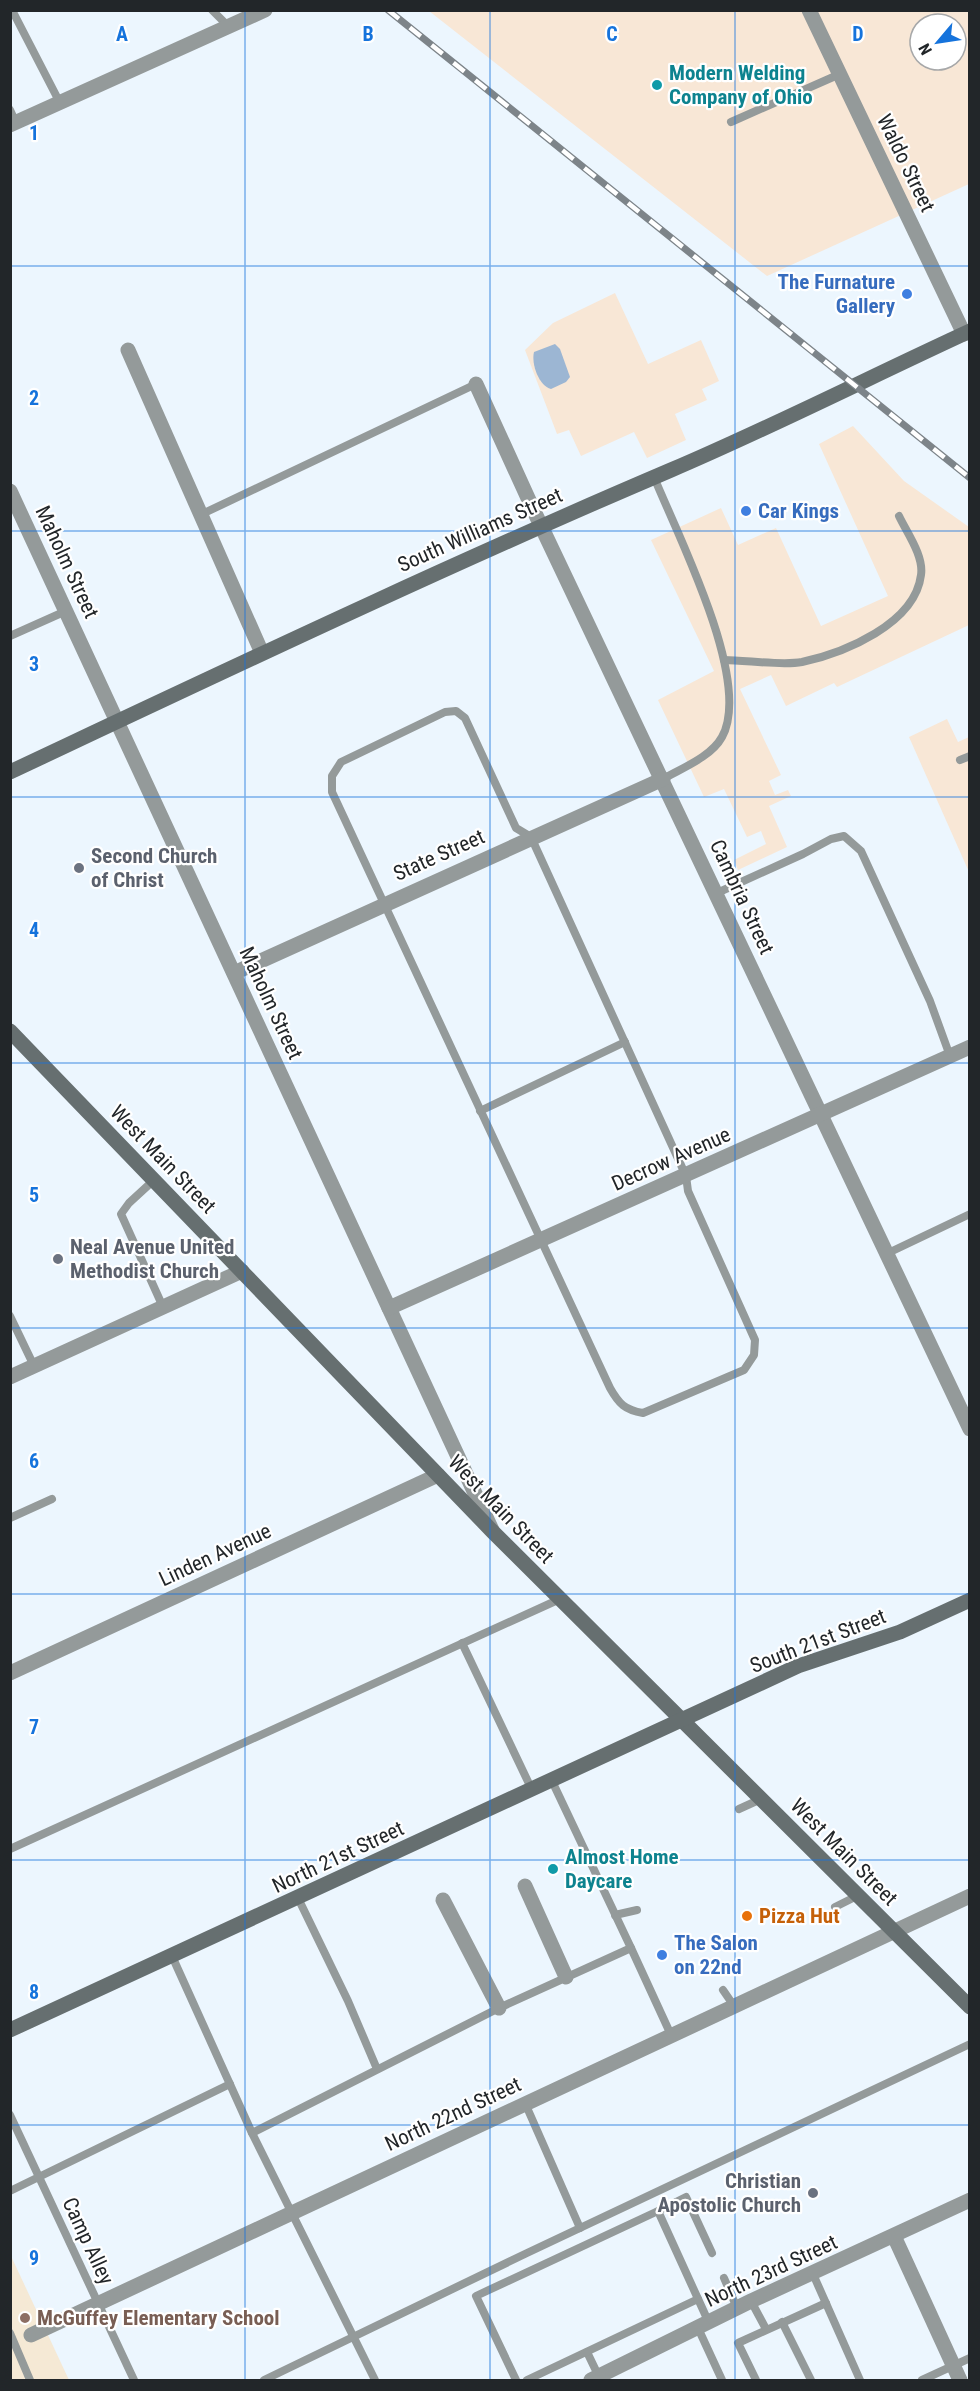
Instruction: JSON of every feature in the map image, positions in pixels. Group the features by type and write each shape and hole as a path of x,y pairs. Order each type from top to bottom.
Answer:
{"main road":[{"name":"South Williams Street","path":"10,772 262,653 541,525 654,477 967,332"},
{"name":"West Main Street","path":"11,1033 493,1532 969,2007"},
{"name":"South 21st Street","path":"683,1722 798,1666 900,1632 969,1600"},
{"name":"North 21st Street","path":"10,2030 683,1722"}],"street":[{"path":"12,119 60,103 265,10"},
{"name":"Waldo Street","path":"809,10 967,332"},
{"path":"128,350 262,653"},
{"name":"Cambria Street","path":"477,384 541,525 822,1114 969,1429"},
{"name":"Maholm Street","path":"10,491 493,1532"},
{"name":"State Street","path":"234,973 386,902 663,779"},
{"name":"Decrow Avenue","path":"389,1308 969,1047"},
{"path":"10,1377 242,1271"},
{"name":"Linden Avenue","path":"10,1673 438,1475"},
{"path":"525,1886 566,1977"},
{"name":"North 22nd Street","path":"31,2335 969,1896"},
{"path":"443,1900 499,2008"},
{"name":"North 23rd Street","path":"595,2379 751,2301 969,2200"},
{"path":"894,2236 960,2380"}],"lane":[{"path":"12,10 14,23 60,103"},
{"path":"212,10 229,27"},
{"path":"730,122 840,74"},
{"path":"200,515 477,384"},
{"path":"654,477 694,570 724,660 730,718 723,735 708,752 663,779"},
{"path":"724,660 800,663 829,654 878,633 909,607 921,576 920,559 899,516"},
{"path":"10,636 66,611"},
{"path":"456,711 465,718 516,828 531,837 686,1176 688,1191 755,1340 754,1355 744,1370 643,1413 629,1411 619,1403 610,1388 480,1111 386,902 332,792 332,776 341,762 445,712 456,711"},
{"path":"960,760 969,756"},
{"path":"717,893 793,859 831,839 844,836 861,851 930,1001 950,1056"},
{"path":"480,1111 625,1042"},
{"path":"154,1180 129,1203 121,1214 163,1307"},
{"path":"886,1254 969,1214"},
{"path":"10,1316 34,1366"},
{"path":"10,1518 52,1499"},
{"path":"10,1850 560,1599"},
{"path":"462,1643 532,1791"},
{"path":"552,1781 671,2035"},
{"path":"739,1809 761,1799"},
{"path":"835,1906 857,1896"},
{"path":"298,1898 348,2001 377,2069"},
{"path":"615,1915 637,1910"},
{"path":"252,2133 499,2008 631,1948"},
{"path":"172,1956 252,2133 375,2380"},
{"path":"723,1990 734,2006"},
{"path":"264,2380 969,2044"},
{"path":"10,2191 230,2084"},
{"path":"525,2103 580,2228"},
{"name":"Camp Alley","path":"10,2115 134,2380"},
{"path":"516,2380 476,2296 686,2198 712,2253"},
{"path":"658,2211 698,2299 703,2326 722,2380"},
{"path":"813,2274 860,2380"},
{"path":"724,2278 737,2308"},
{"path":"527,2380 698,2299"},
{"path":"751,2301 766,2329"},
{"path":"756,2380 738,2343 826,2303"},
{"path":"782,2322 811,2380"},
{"path":"10,2333 13,2346 30,2380"},
{"path":"13,2346 31,2335"},
{"path":"587,2352 595,2379"},
{"path":"922,2380 969,2358"}],"shaded area":[{"name":"Modern Welding Company of Ohio","path":"429,11 969,11 969,184 767,276"},
{"path":"615,293 648,364 701,340 719,381 702,389 707,400 675,414 686,440 647,458 634,432 581,456 569,430 557,434 525,350 553,323"},
{"path":"853,426 904,481 969,527 969,625 837,687 834,683 786,706 771,675 740,689 781,775 769,781 775,795 788,790 791,796 769,806 787,847 738,870 734,860 766,844 761,831 747,837 724,789 704,797 658,700 714,671 651,540 721,508 738,545 776,528 821,626 888,596 819,444"},
{"path":"947,719 958,742 969,737 969,872 909,737"},
{"name":"McGuffey Elementary School","path":"11,2256 69,2380 11,2380"}],"water":[{"path":"555,344 560,349 570,377 566,382 551,389 540,379 533,357 534,352"}],"railway":[{"path":"388,10 970,478"}],"place":[{"name":"Modern Welding Company of Ohio","path":"657,85"},
{"name":"The Furnature Gallery","path":"907,294"},
{"name":"Car Kings","path":"746,511"},
{"name":"Second Church of Christ","path":"79,868"},
{"name":"Neal Avenue United Methodist Church","path":"58,1259"},
{"name":"Almost Home Daycare","path":"553,1869"},
{"name":"Pizza Hut","path":"747,1916"},
{"name":"The Salon on 22nd","path":"662,1955"},
{"name":"Christian Apostolic Church","path":"813,2193"},
{"name":"McGuffey Elementary School","path":"25,2318"}]}
